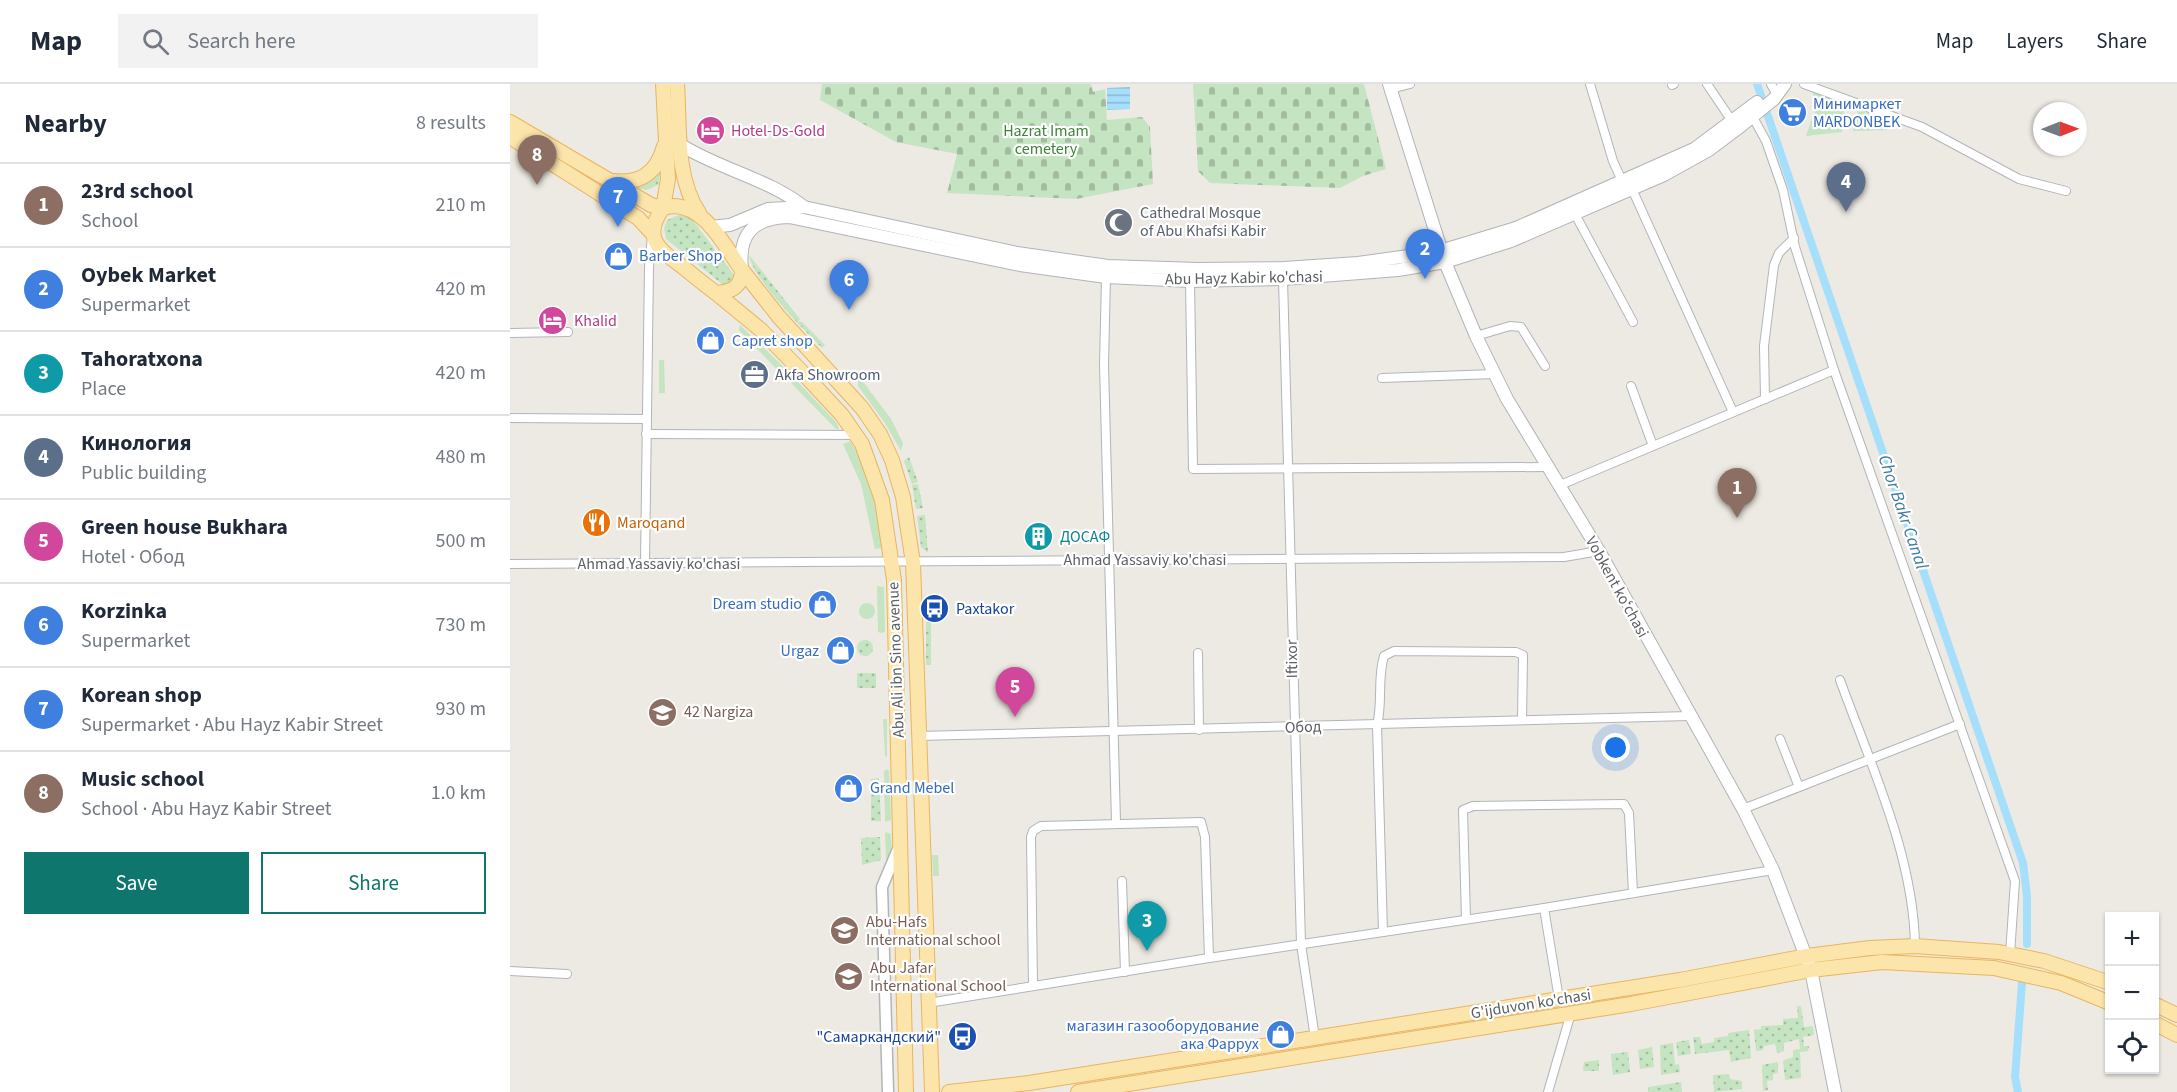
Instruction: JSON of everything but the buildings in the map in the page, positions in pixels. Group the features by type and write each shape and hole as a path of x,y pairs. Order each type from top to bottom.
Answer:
{"main road":[{"path":"652,232 657,216 663,208 668,179 663,84"},
{"path":"677,84 686,189 700,215"},
{"name":"Vobkent koʻchasi","path":"1390,87 1443,256 1476,336 1547,467 1599,551 1689,716 1743,808 1773,870 1811,970 1835,1092"},
{"path":"1750,115 1776,90"},
{"name":"Abu Hayz Kabir ko'chasi","path":"742,270 742,250 745,240 754,227 769,219 809,219 1043,257 1108,266 1154,269 1324,266 1443,256 1694,159 1750,115"},
{"name":"Abu Hayz Kabir ko'chasi","path":"710,228 730,225 768,209 804,207 880,230 1020,265 1106,277 1190,281 1283,279 1358,274 1511,241 1575,214 1694,149 1732,121 1750,115"},
{"path":"510,122 651,205 663,208 682,206 700,215"},
{"path":"608,180 635,181 650,173 662,156 666,129"},
{"path":"510,137 644,222 652,232 659,249 668,257"},
{"path":"681,145 713,164 779,192 804,207"},
{"name":"Abu Ali ibn Sino avenue","path":"700,215 779,317 862,408 880,434 892,460 903,497 913,563 932,1092"},
{"name":"Abu Ali ibn Sino avenue","path":"668,257 761,330 828,399 857,435 868,455 879,485 893,563 902,837 906,1092"},
{"path":"716,293 729,292 737,286 742,270"},
{"name":"G'ijduvon ko'chasi","path":"949,1092 1029,1083 1316,1038 1734,971 1807,956 1916,946 2010,954 2044,961 2105,982"},
{"name":"G'ijduvon ko'chasi","path":"1078,1092 1723,988 1811,970 1882,962 1994,968 2061,984 2105,1001"},
{"path":"2159,1006 2177,1015"},
{"path":"2159,1026 2177,1035"}],"street":[{"path":"1390,87 1410,84"},
{"path":"1590,84 1613,161 1627,185 1734,412"},
{"path":"1707,84 1732,121"},
{"path":"1804,84 1923,127 2019,179 2066,191"},
{"path":"1750,115 1766,141 1783,190 1794,238 1834,370 2015,881 2010,954"},
{"path":"1575,214 1633,322"},
{"path":"645,563 649,271 652,232"},
{"path":"1764,399 1764,346 1774,265 1779,253 1794,238"},
{"path":"649,271 657,260 668,257"},
{"path":"1106,277 1104,365 1116,822"},
{"name":"Iftixor","path":"1283,279 1293,727 1301,944 1316,1038"},
{"path":"1190,281 1193,469 1547,467"},
{"path":"1476,336 1510,326 1521,327 1545,366"},
{"path":"510,333 568,332"},
{"path":"1558,486 1834,370"},
{"path":"1382,378 1495,374"},
{"path":"1631,386 1653,446"},
{"path":"510,418 646,419"},
{"path":"646,434 857,435"},
{"name":"Ahmad Yassaviy ko'chasi","path":"510,564 1564,557 1599,551"},
{"path":"1383,932 1377,725 1381,701 1380,669 1384,656 1394,651 1516,652 1523,655 1522,720"},
{"path":"1198,653 1198,730"},
{"path":"1840,680 1899,846 1912,898 1916,946"},
{"name":"Обод","path":"918,736 1689,716"},
{"path":"1743,808 1960,724"},
{"path":"1780,739 1799,787"},
{"path":"1466,920 1462,821 1463,810 1473,806 1624,804 1629,813 1633,893"},
{"path":"1033,986 1033,831 1041,826 1116,822 1201,822 1204,825 1209,958"},
{"path":"888,1092 882,886 902,837"},
{"path":"928,1003 1544,908 1773,870"},
{"path":"1122,881 1125,972"},
{"path":"1544,908 1559,999"},
{"path":"510,971 567,974"},
{"path":"1548,1092 1571,1013"}],"green space":[{"name":"Hazrat Imam cemetery","path":"822,84 1091,84 1093,92 1105,89 1107,120 1142,117 1150,127 1153,184 1076,199 947,193 957,154 896,142 820,100"},
{"path":"1193,84 1364,84 1386,169 1363,176 1340,188 1210,183 1198,171"},
{"path":"1813,90 1845,103 1842,132 1806,136 1812,118 1815,117"},
{"path":"1858,110 1889,120 1887,130 1853,131"},
{"path":"662,165 658,185 646,190 635,187 649,180"},
{"path":"681,214 692,219 734,275 730,284 722,284 666,239 664,228 667,220"},
{"path":"749,255 800,319 798,321 802,322 825,345 822,348 769,290 752,265"},
{"path":"740,325 793,376 787,380 739,330"},
{"path":"659,360 664,360 665,393 659,393"},
{"path":"858,375 891,419 903,443 901,451 885,423 858,386"},
{"path":"795,379 837,423 839,429 836,429 791,383"},
{"path":"850,441 868,479 882,548 875,549 861,484 843,444"},
{"path":"909,457 918,482 912,484 904,461"},
{"path":"918,484 923,508 916,509 912,485"},
{"path":"925,515 928,553 921,547 917,516"},
{"path":"877,586 884,587 885,632 881,633 878,632"},
{"path":"867,603 875,611 867,619 859,611"},
{"path":"931,615 931,665 926,665 926,623"},
{"path":"865,640 871,642 873,648 871,654 865,656 859,654 857,648 859,642"},
{"path":"857,673 876,673 876,688 857,688"},
{"path":"883,719 887,719 887,757 885,756"},
{"path":"887,769 889,771 891,820 885,822 884,771"},
{"path":"879,778 881,821 871,821 871,779"},
{"path":"885,832 891,834 892,856 886,860"},
{"path":"880,837 881,860 862,865 861,838"},
{"path":"932,855 938,855 939,876 933,876"},
{"path":"1797,1006 1801,1006 1804,1027 1813,1026 1814,1035 1803,1037 1804,1046 1809,1046 1808,1051 1800,1052 1801,1078 1785,1080 1783,1061 1793,1057 1793,1050 1800,1049 1799,1039 1784,1043 1784,1051 1777,1053 1775,1044 1764,1046 1763,1050 1756,1051 1754,1030 1761,1029 1761,1026 1783,1025 1783,1019 1798,1018"},
{"path":"1749,1030 1751,1058 1731,1062 1729,1050 1695,1054 1693,1037 1700,1037 1702,1044 1714,1042 1714,1038 1728,1036 1728,1033"},
{"path":"1689,1040 1691,1054 1678,1056 1676,1042"},
{"path":"1673,1043 1675,1065 1679,1064 1680,1072 1661,1075 1660,1045"},
{"path":"1652,1047 1654,1067 1640,1069 1638,1050"},
{"path":"1628,1052 1630,1072 1613,1075 1611,1054"},
{"path":"1599,1060 1599,1071 1583,1071 1584,1062"},
{"path":"1778,1062 1778,1073 1773,1074 1773,1080 1767,1081 1768,1090 1763,1091 1762,1065"},
{"path":"1729,1074 1730,1079 1742,1081 1742,1089 1714,1092 1713,1075"},
{"path":"1681,1082 1682,1092 1648,1092 1648,1087"}],"water":[{"path":"1130,87 1130,109 1107,110 1107,88"}],"waterway":[{"name":"Chor Bakr Canal","path":"1757,84 2023,863 2027,896 2027,944"},
{"name":"Chor Bakr Canal","path":"2018,1092 2015,1077 2022,983"}],"place":[{"name":"Минимаркет MARDONBEK","path":"1792,113"},
{"name":"Hotel-Ds-Gold","path":"710,131"},
{"name":"Music school","path":"537,185"},
{"name":"Кинология","path":"1846,212"},
{"name":"Cathedral Mosque of Abu Khafsi Kabir","path":"1119,222"},
{"name":"Korean shop","path":"618,227"},
{"name":"Barber Shop","path":"618,256"},
{"name":"Oybek Market","path":"1425,279"},
{"name":"Korzinka","path":"849,310"},
{"name":"Khalid","path":"553,321"},
{"name":"Capret shop","path":"711,341"},
{"name":"Akfa Showroom","path":"754,375"},
{"name":"23rd school","path":"1737,518"},
{"name":"Maroqand","path":"596,523"},
{"name":"ДОСАФ","path":"1039,537"},
{"name":"Dream studio","path":"823,604"},
{"name":"Paxtakor","path":"935,609"},
{"name":"Urgaz","path":"840,651"},
{"name":"42 Nargiza","path":"663,712"},
{"name":"Green house Bukhara","path":"1015,717"},
{"name":"Grand Mebel","path":"849,788"},
{"name":"Abu-Hafs International school","path":"845,931"},
{"name":"Tahoratxona","path":"1147,951"},
{"name":"Abu Jafar International School","path":"849,977"},
{"name":"магазин газооборудование ака Фаррух","path":"1280,1035"},
{"name":"\"Самаркандский\"","path":"962,1037"}]}
